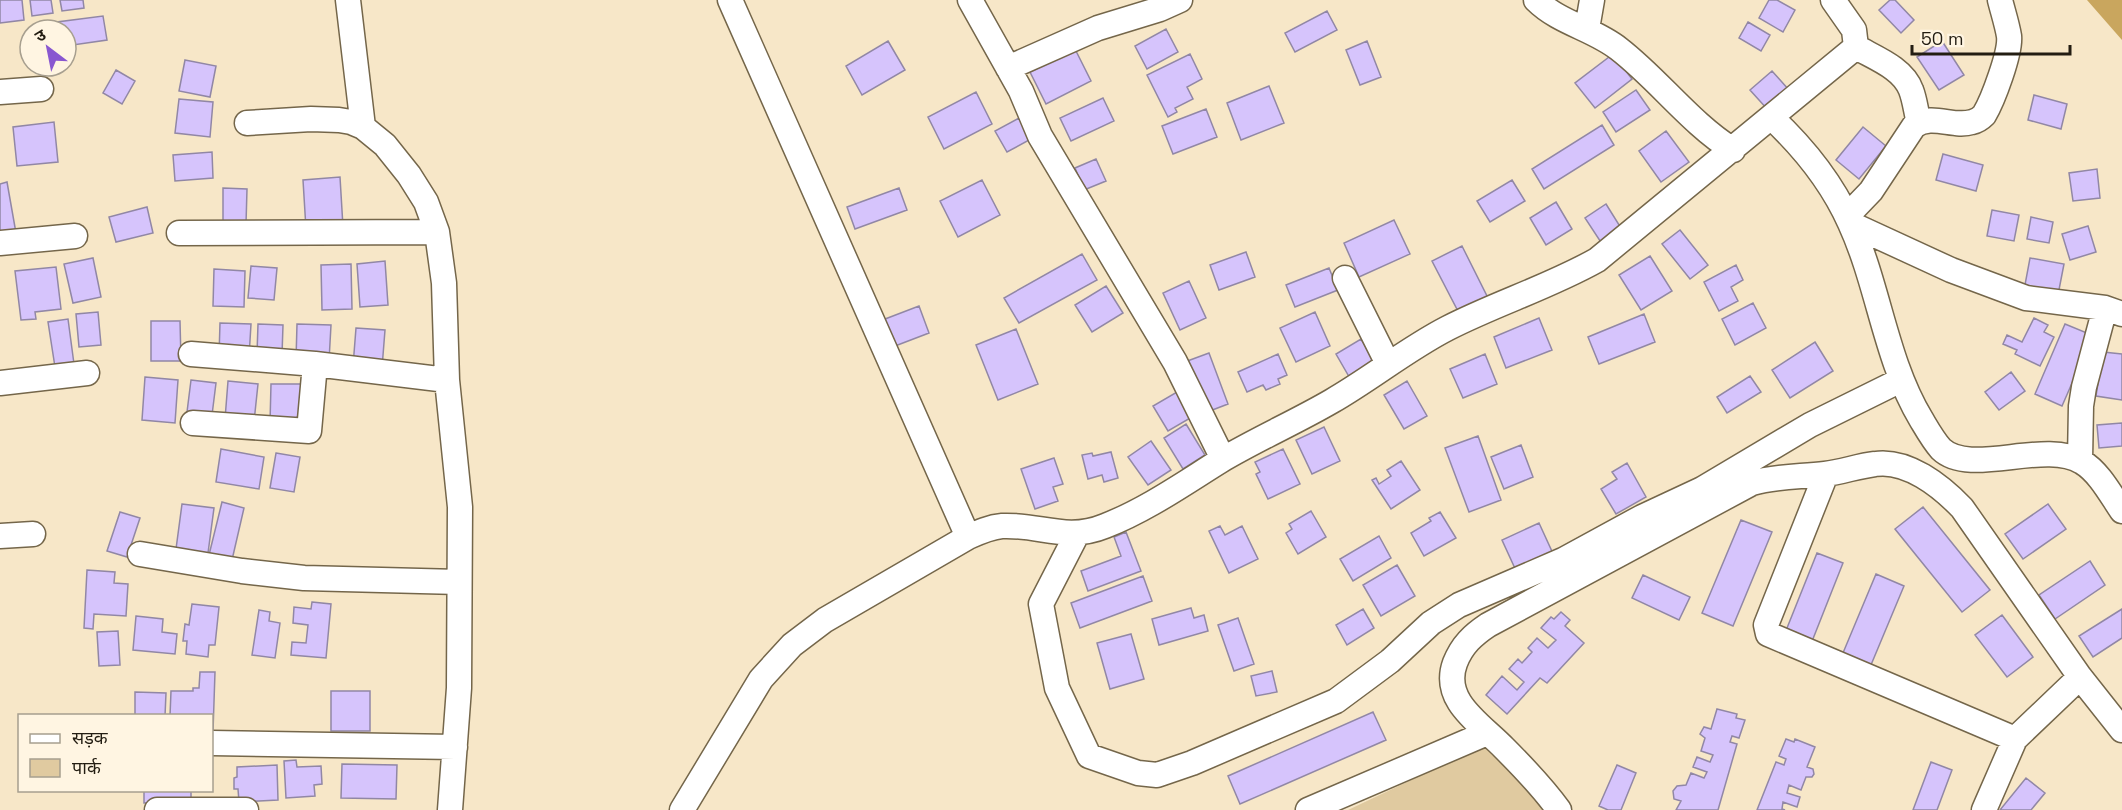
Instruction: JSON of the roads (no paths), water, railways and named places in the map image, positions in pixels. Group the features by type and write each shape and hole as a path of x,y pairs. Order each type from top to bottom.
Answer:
{"street":[{"path":"348,0 363,128"},
{"path":"730,0 968,537"},
{"path":"970,0 1021,91 1040,136 1175,362 1223,459"},
{"path":"1008,68 1098,28 1161,9 1180,0"},
{"path":"1536,0 1551,12 1587,29 1619,49 1706,131 1733,150"},
{"path":"1587,29 1592,0"},
{"path":"1833,0 1854,30 1856,47"},
{"path":"1849,220 1871,191 1909,132 1918,123 1930,120 1970,123 1982,117 1992,98 2008,53 2009,37 2000,0"},
{"path":"681,810 760,679 792,645 825,620 968,537 988,529 1003,526 1077,534 1106,526 1142,508 1223,459 1334,400 1388,363 1448,328 1576,272 1597,260 1856,47"},
{"path":"1856,47 1902,76 1911,89 1918,123"},
{"path":"0,92 41,89"},
{"path":"1772,118 1806,151 1849,220 1901,380 1930,434 1941,448 1957,459 1967,460 2023,455 2063,456 2080,460 2093,472 2122,511"},
{"path":"247,123 311,119 339,120 351,122 363,128 385,145 409,175 426,202 437,232 444,283 447,380 460,507 459,688 450,810"},
{"path":"1849,220 1951,270 2026,298 2114,311 2084,387 2081,406 2080,460"},
{"path":"178,233 437,232"},
{"path":"0,243 75,236"},
{"path":"1346,278 1388,363"},
{"path":"191,354 315,364 447,380"},
{"path":"193,423 309,431 315,364"},
{"path":"0,383 87,373"},
{"path":"1077,534 1041,604 1058,688 1089,756 1138,772 1157,775 1192,763 1336,701 1390,662 1431,623 1459,605 1563,560 1642,517 1702,489 1810,425 1901,380"},
{"path":"1559,810 1527,772 1460,703 1452,688 1452,676 1460,651 1478,632 1752,483 1779,477 1826,474 1877,463 1905,468 1936,485 1950,496 1978,530 2080,677 2122,730"},
{"path":"1826,474 1766,625 1768,634 2015,740"},
{"path":"0,536 33,534"},
{"path":"140,554 242,571 304,578 459,582"},
{"path":"1984,810 2015,740 2080,677"},
{"path":"1308,810 1487,733"},
{"path":"213,743 455,747"},
{"path":"157,810 246,810"}]}
